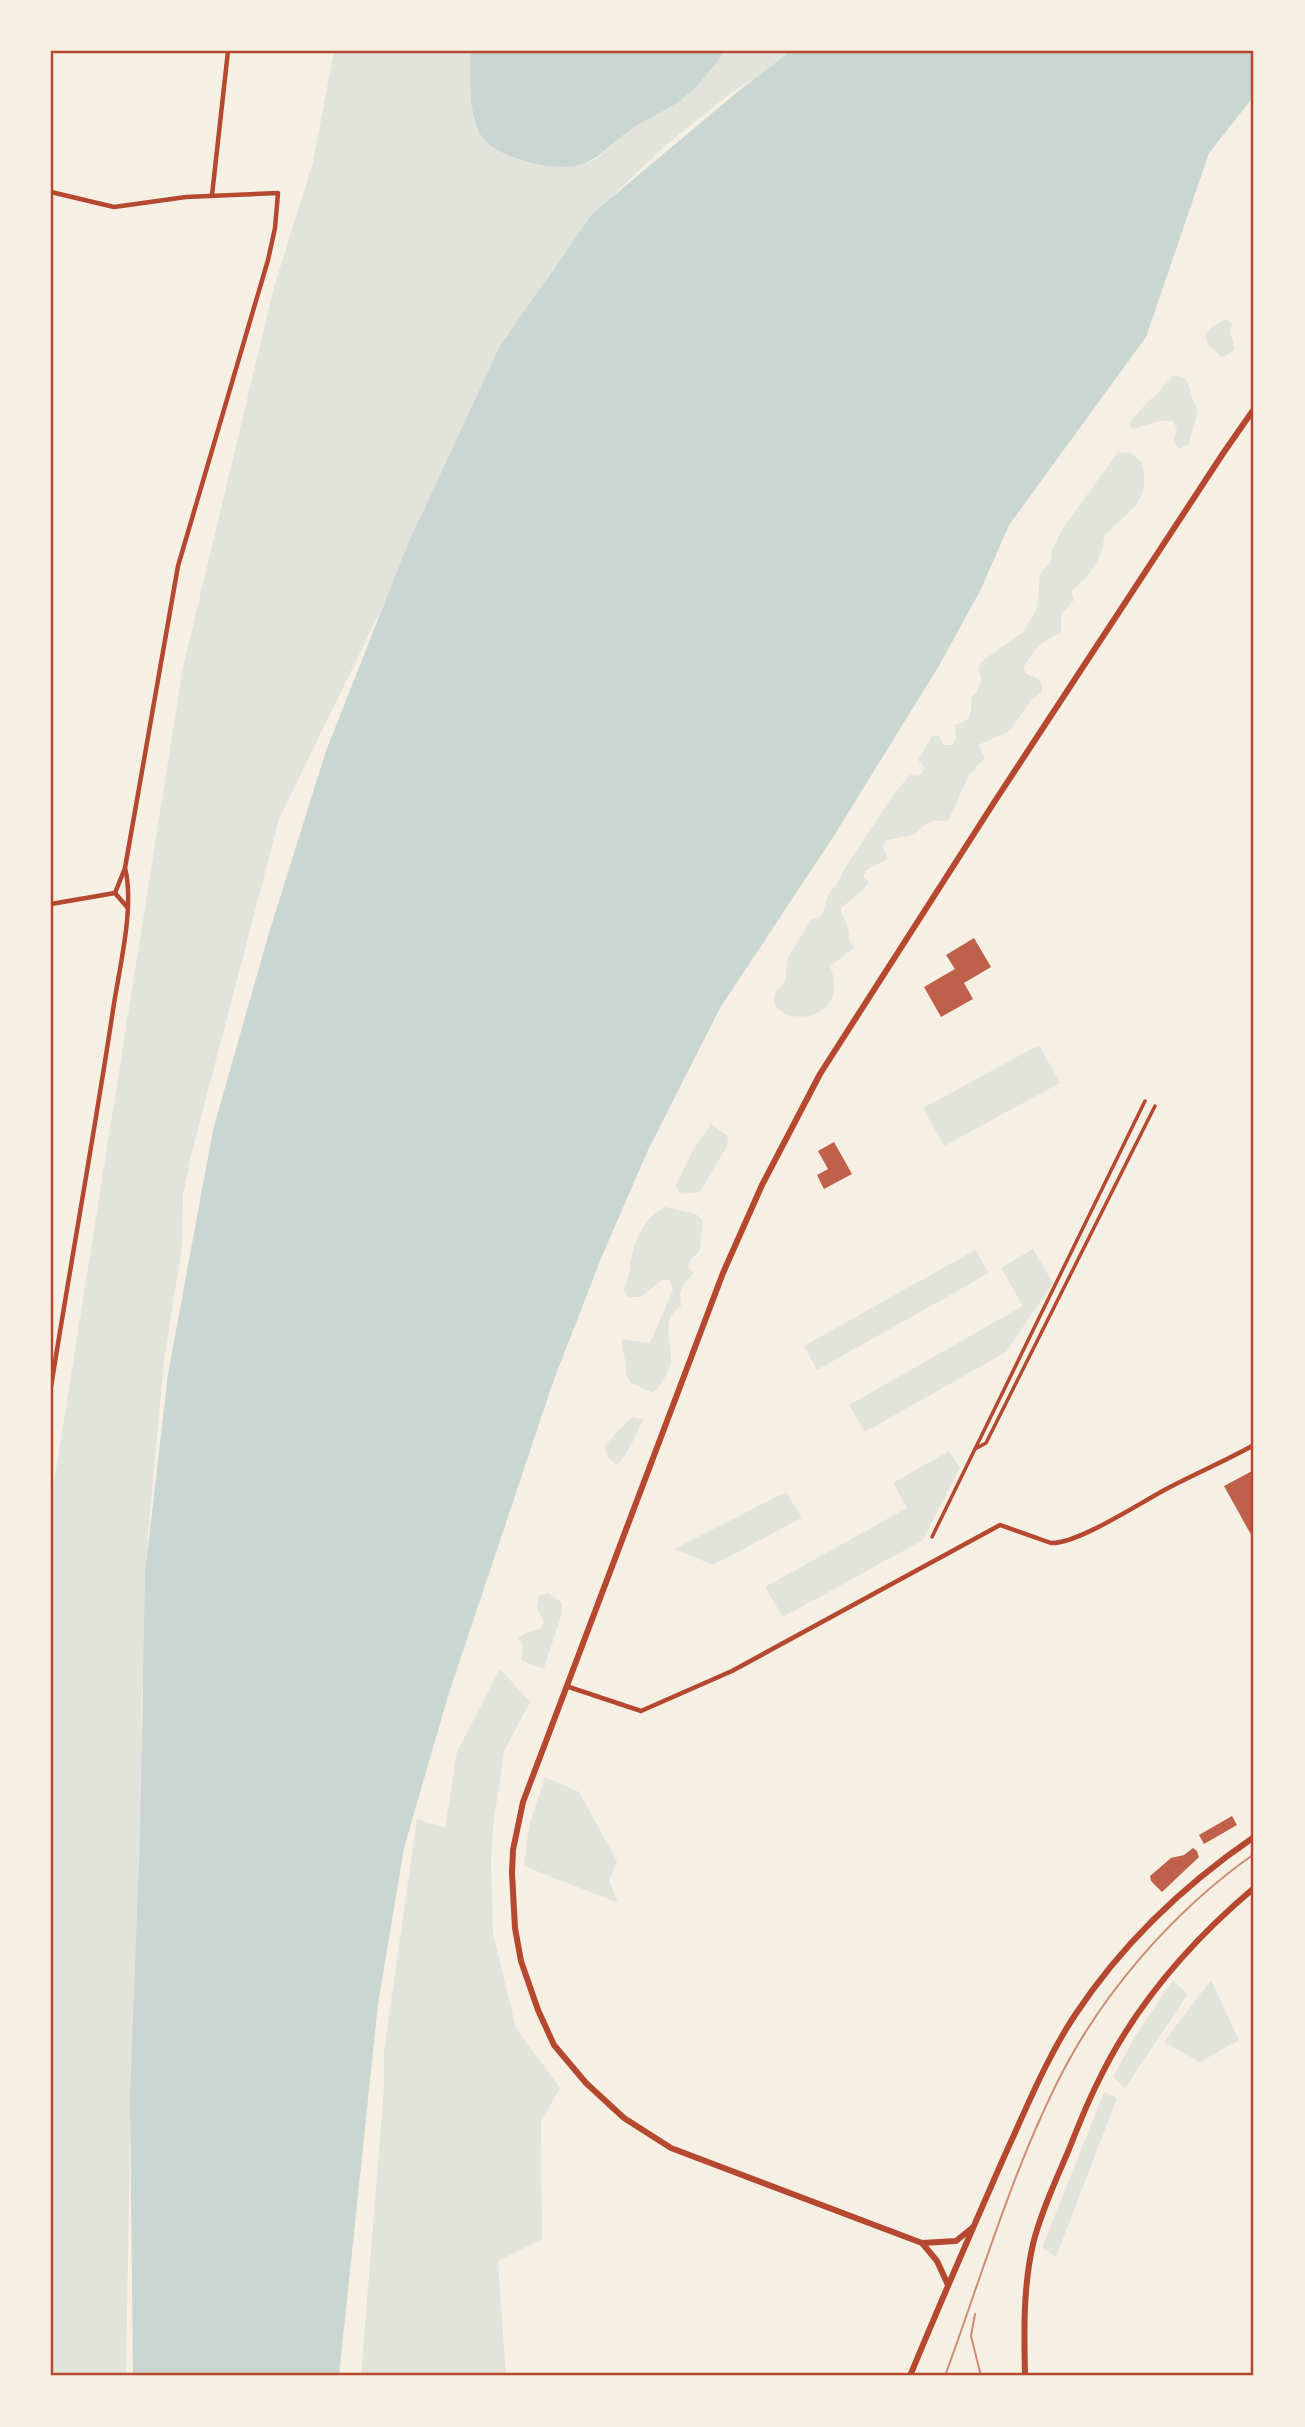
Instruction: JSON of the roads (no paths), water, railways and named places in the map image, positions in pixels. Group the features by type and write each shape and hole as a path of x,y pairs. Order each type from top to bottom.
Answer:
{"main road":[{"path":"972,2228 956,2241 922,2243 671,2148 624,2118 586,2083 554,2045 538,2010 521,1961 515,1928 513,1850 523,1802 723,1273 762,1185 796,1118 820,1074 995,801 1254,409"},
{"path":"909,2376 1045,2066 1075,2015 1119,1956 1170,1902 1254,1837"},
{"path":"1025,2376 1024,2310 1033,2242 1096,2084 1127,2032 1172,1968 1221,1917 1254,1888"},
{"path":"922,2243 937,2261 948,2286"}],"street":[{"path":"212,195 228,51"},
{"path":"51,192 114,207 212,195 278,193 275,228 268,260 178,566 125,868 115,893"},
{"path":"51,1387 103,1077 127,907 129,881 125,868"},
{"path":"51,904 115,893"},
{"path":"115,893 127,907"},
{"path":"932,1537 1145,1101"},
{"path":"975,1449 986,1443 1155,1106"},
{"path":"566,1686 641,1711 732,1671 1000,1525 1058,1544 1085,1533 1254,1445"}],"tram line":[{"path":"945,2376 1024,2157 1073,2053 1093,2020 1140,1958 1194,1902 1254,1854"},
{"path":"975,2314 971,2336 981,2376"}]}
